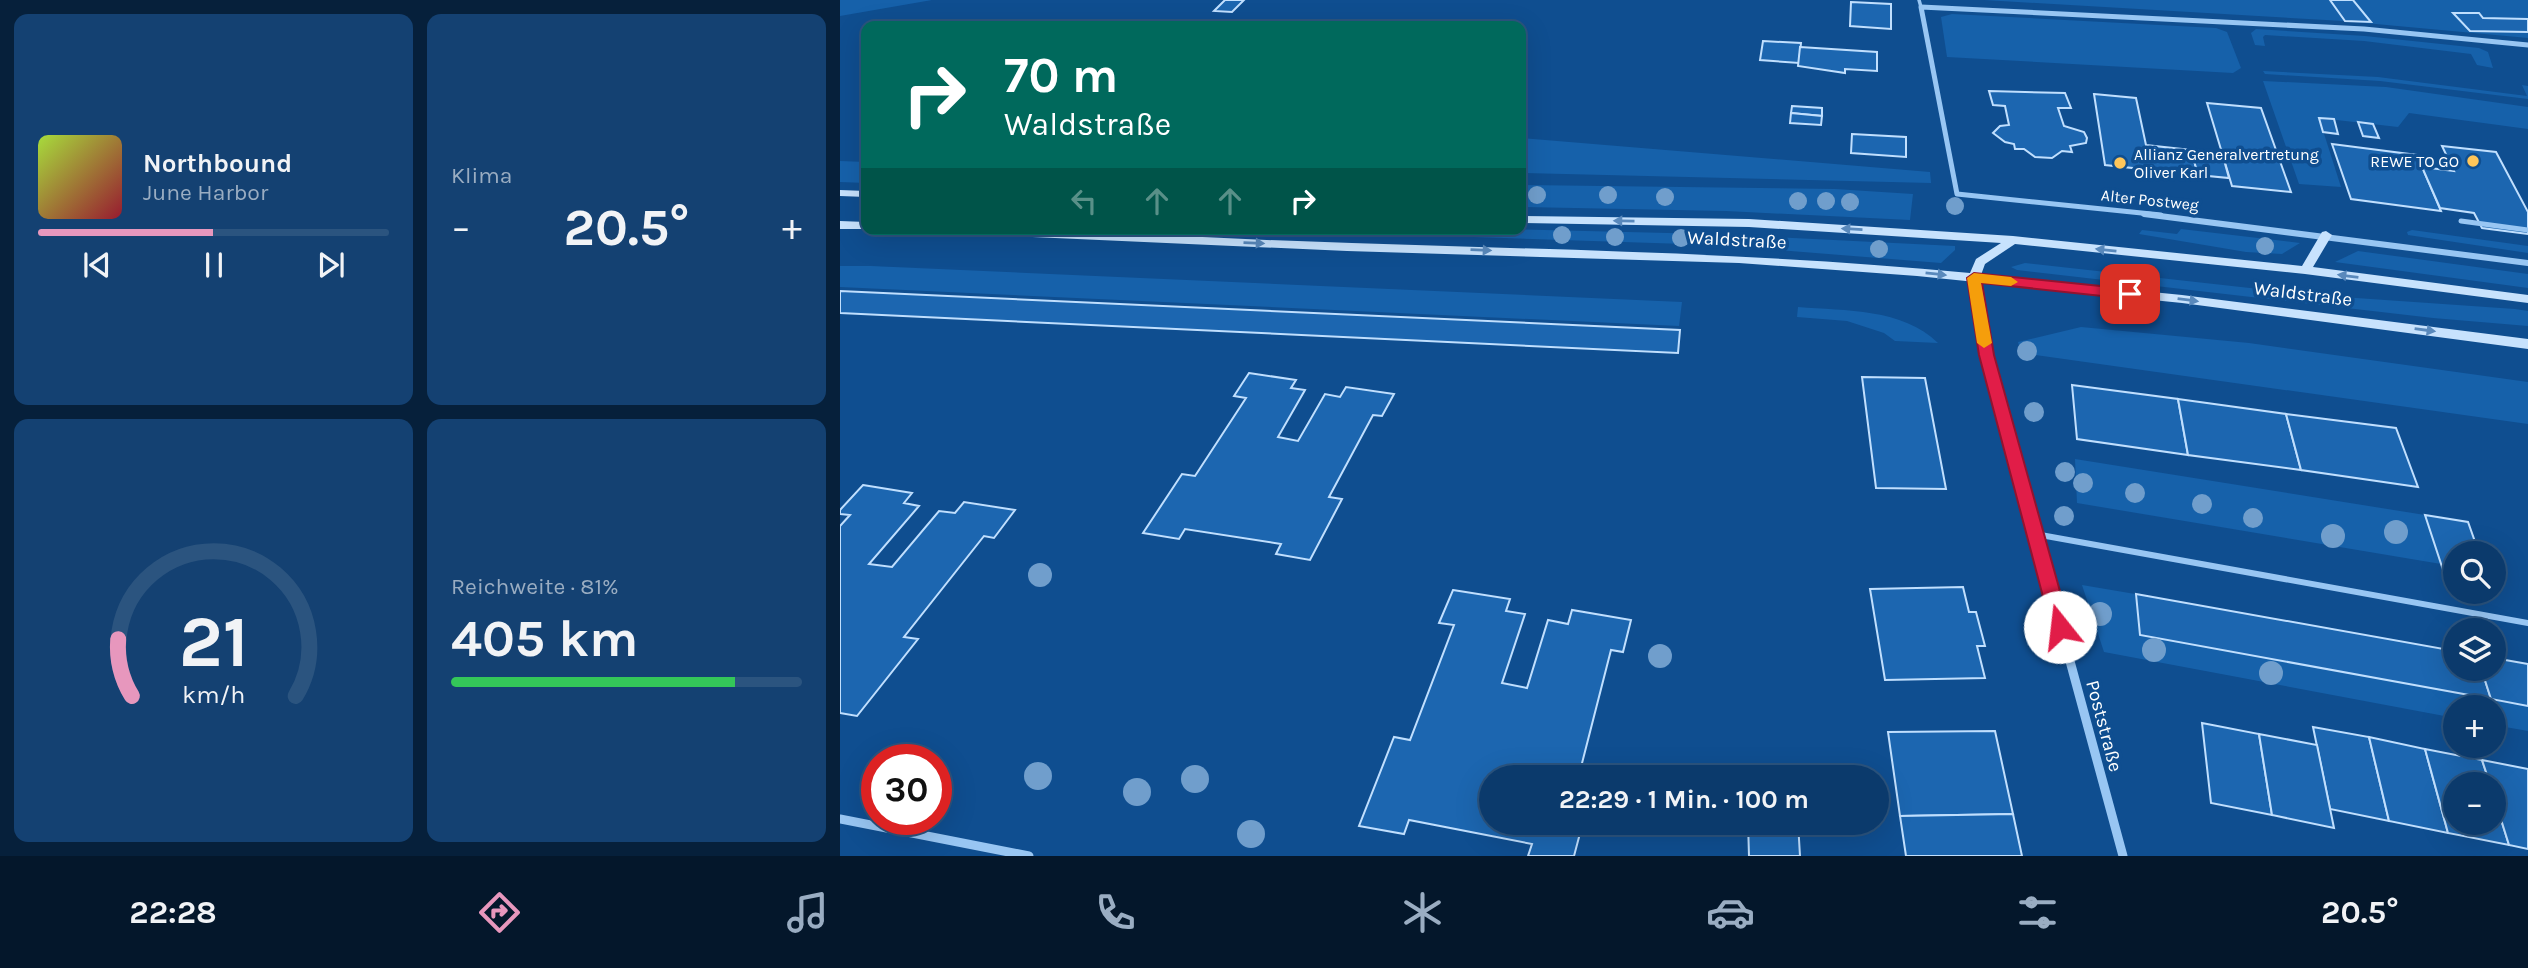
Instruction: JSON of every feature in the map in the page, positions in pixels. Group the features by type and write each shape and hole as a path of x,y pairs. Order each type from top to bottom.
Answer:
{"main road":[{"path":"840,192 861,194"},
{"name":"Waldstraße","path":"1526,219 1749,223 2013,240 2305,270 2528,299"},
{"path":"840,225 861,226"},
{"name":"Waldstraße","path":"1076,235 1347,247 1739,259 1974,278 2209,302 2528,344"},
{"path":"2305,270 2326,235"},
{"path":"1974,278 1980,262 2013,240"}],"street":[{"name":"Alter Postweg","path":"2528,45 2364,29 1920,4 1958,194 2326,235 2528,263"},
{"name":"Poststraße","path":"1974,278 1987,355 2123,856"},
{"path":"840,819 1029,856"}],"lane":[{"path":"2461,221 2528,230"},
{"path":"2035,534 2528,623"}],"shaded area":[{"path":"840,0 932,0 840,16"},
{"path":"1984,0 2528,0 2528,38 2343,21"},
{"path":"1952,14 2216,28 2227,32 2241,68 2233,73 1947,57 1941,17"},
{"path":"2256,29 2365,36 2479,48 2488,52 2493,68 2477,65 2471,54 2364,41 2265,35 2265,46 2255,45 2251,33"},
{"path":"2263,71 2378,77 2527,96 2522,85 2528,86 2528,99 2380,81 2265,74"},
{"path":"2263,81 2386,87 2528,107 2528,129 2409,113 2398,127 2319,118 2341,187 2299,184"},
{"path":"1526,138 1930,172 1931,183 1526,173"},
{"path":"840,161 861,162 861,183 840,182"},
{"path":"1526,185 1835,189 1913,194 1910,220 1726,211 1526,207"},
{"path":"2181,229 2300,243 2282,254 2246,252 2139,234 2142,230 2177,234"},
{"path":"1526,230 1709,234 1955,246 1955,250 1941,263 1715,245 1412,235 1526,235"},
{"path":"2412,230 2528,246 2528,253 2408,235 2407,232"},
{"path":"2358,251 2528,274 2528,288 2335,262"},
{"path":"2025,263 2313,295 2515,309 2528,311 2528,326 2433,318 2017,270 2011,267"},
{"path":"840,266 1682,302 1679,326 840,287"},
{"path":"1798,307 1891,317 1908,323 1938,343 1895,341 1884,333 1847,321 1797,317"},
{"path":"2081,327 2249,343 2528,382 2528,424 2021,353 2018,342"},
{"path":"2075,459 2425,515 2441,564 2077,503"},
{"path":"2082,585 2135,594 2140,635 2468,695 2443,695 2443,716 2104,652"},
{"path":"2506,702 2528,706 2528,731 2506,727"}],"building":[{"path":"1225,0 1244,0 1232,12 1214,11"},
{"path":"2330,0 2353,0 2371,22 2345,21"},
{"path":"1851,2 1891,4 1891,29 1850,26"},
{"path":"2453,13 2479,13 2483,18 2528,19 2528,32 2470,31"},
{"path":"1763,41 1801,43 1799,63 1760,60"},
{"path":"1800,47 1877,52 1877,71 1845,69 1845,73 1798,66"},
{"path":"1989,91 2065,93 2071,108 2058,108 2064,126 2084,132 2086,143 2070,146 2072,152 2062,151 2052,158 2035,157 2024,149 2015,149 2014,144 2005,142 1993,133 2000,126 2009,125 2005,106 1993,105"},
{"path":"2094,94 2136,98 2146,145 2191,150 2198,175 2105,165"},
{"path":"2207,103 2261,108 2291,192 2232,186"},
{"path":"1792,106 1822,108 1822,116 1791,113"},
{"path":"1791,113 1822,116 1821,125 1790,123"},
{"path":"2319,118 2334,119 2338,134 2323,132"},
{"path":"2358,122 2373,124 2379,138 2363,136"},
{"path":"1852,134 1906,137 1906,157 1851,153"},
{"path":"2332,144 2417,155 2441,211 2351,199"},
{"path":"2442,146 2496,152 2528,212 2528,234 2482,228 2474,213 2440,208 2422,167 2454,171"},
{"path":"2191,150 2222,153 2229,178 2198,175"},
{"path":"840,291 1680,330 1678,353 840,313"},
{"path":"1249,373 1296,380 1291,388 1305,390 1278,437 1298,441 1325,394 1340,397 1346,387 1394,394 1382,416 1373,415 1329,497 1342,499 1310,560 1276,554 1281,544 1185,529 1179,539 1143,533 1182,474 1195,476 1246,398 1234,396"},
{"path":"1862,377 1925,378 1946,489 1876,488"},
{"path":"2072,385 2178,399 2188,455 2077,439"},
{"path":"2178,399 2286,414 2301,470 2188,455"},
{"path":"2286,414 2396,428 2418,487 2301,470"},
{"path":"863,485 912,493 904,503 919,506 869,564 892,567 939,511 955,513 964,502 1015,510 994,538 984,536 904,637 918,639 857,716 840,713 840,526 850,515 840,514 840,510"},
{"path":"2425,515 2468,522 2475,541 2443,541 2443,570"},
{"path":"1963,587 1969,612 1976,612 1985,646 1977,646 1985,678 1885,680 1870,589"},
{"path":"1453,590 1510,599 1506,611 1525,614 1502,683 1527,688 1548,620 1568,624 1572,610 1631,620 1623,652 1611,650 1582,765 1479,765 1479,834 1409,820 1404,834 1359,826 1394,737 1410,740 1454,625 1439,623"},
{"path":"2136,594 2443,649 2443,681 2485,681 2490,695 2469,695 2140,635"},
{"path":"2506,660 2528,664 2528,706 2506,702 2506,695 2490,695 2485,681 2506,681"},
{"path":"2202,723 2259,734 2272,815 2211,803"},
{"path":"2313,727 2369,737 2389,821 2330,809"},
{"path":"1995,731 2013,814 1900,816 1888,732"},
{"path":"2259,734 2317,745 2334,828 2272,815"},
{"path":"2369,737 2425,749 2443,815 2443,832 2389,821"},
{"path":"2425,749 2443,752 2443,758 2482,760 2486,772 2443,772 2443,815"},
{"path":"2482,760 2528,769 2528,849 2509,845 2506,835 2506,772 2486,772"},
{"path":"2013,814 2022,856 1906,856 1900,816"},
{"path":"1486,835 1580,835 1574,856 1528,856 1532,844"},
{"path":"1748,835 1799,835 1800,856 1749,856"},
{"path":"2458,835 2506,835 2509,845"}],"slow traffic":[{"path":"1984,343 1974,278 2011,282"}],"place":[{"name":"REWE TO GO","path":"2473,161"},
{"name":"Allianz Generalvertretung Oliver Karl","path":"2120,163"}],"route":[{"path":"2060,627 1987,355 1974,278 2130,294"}]}
